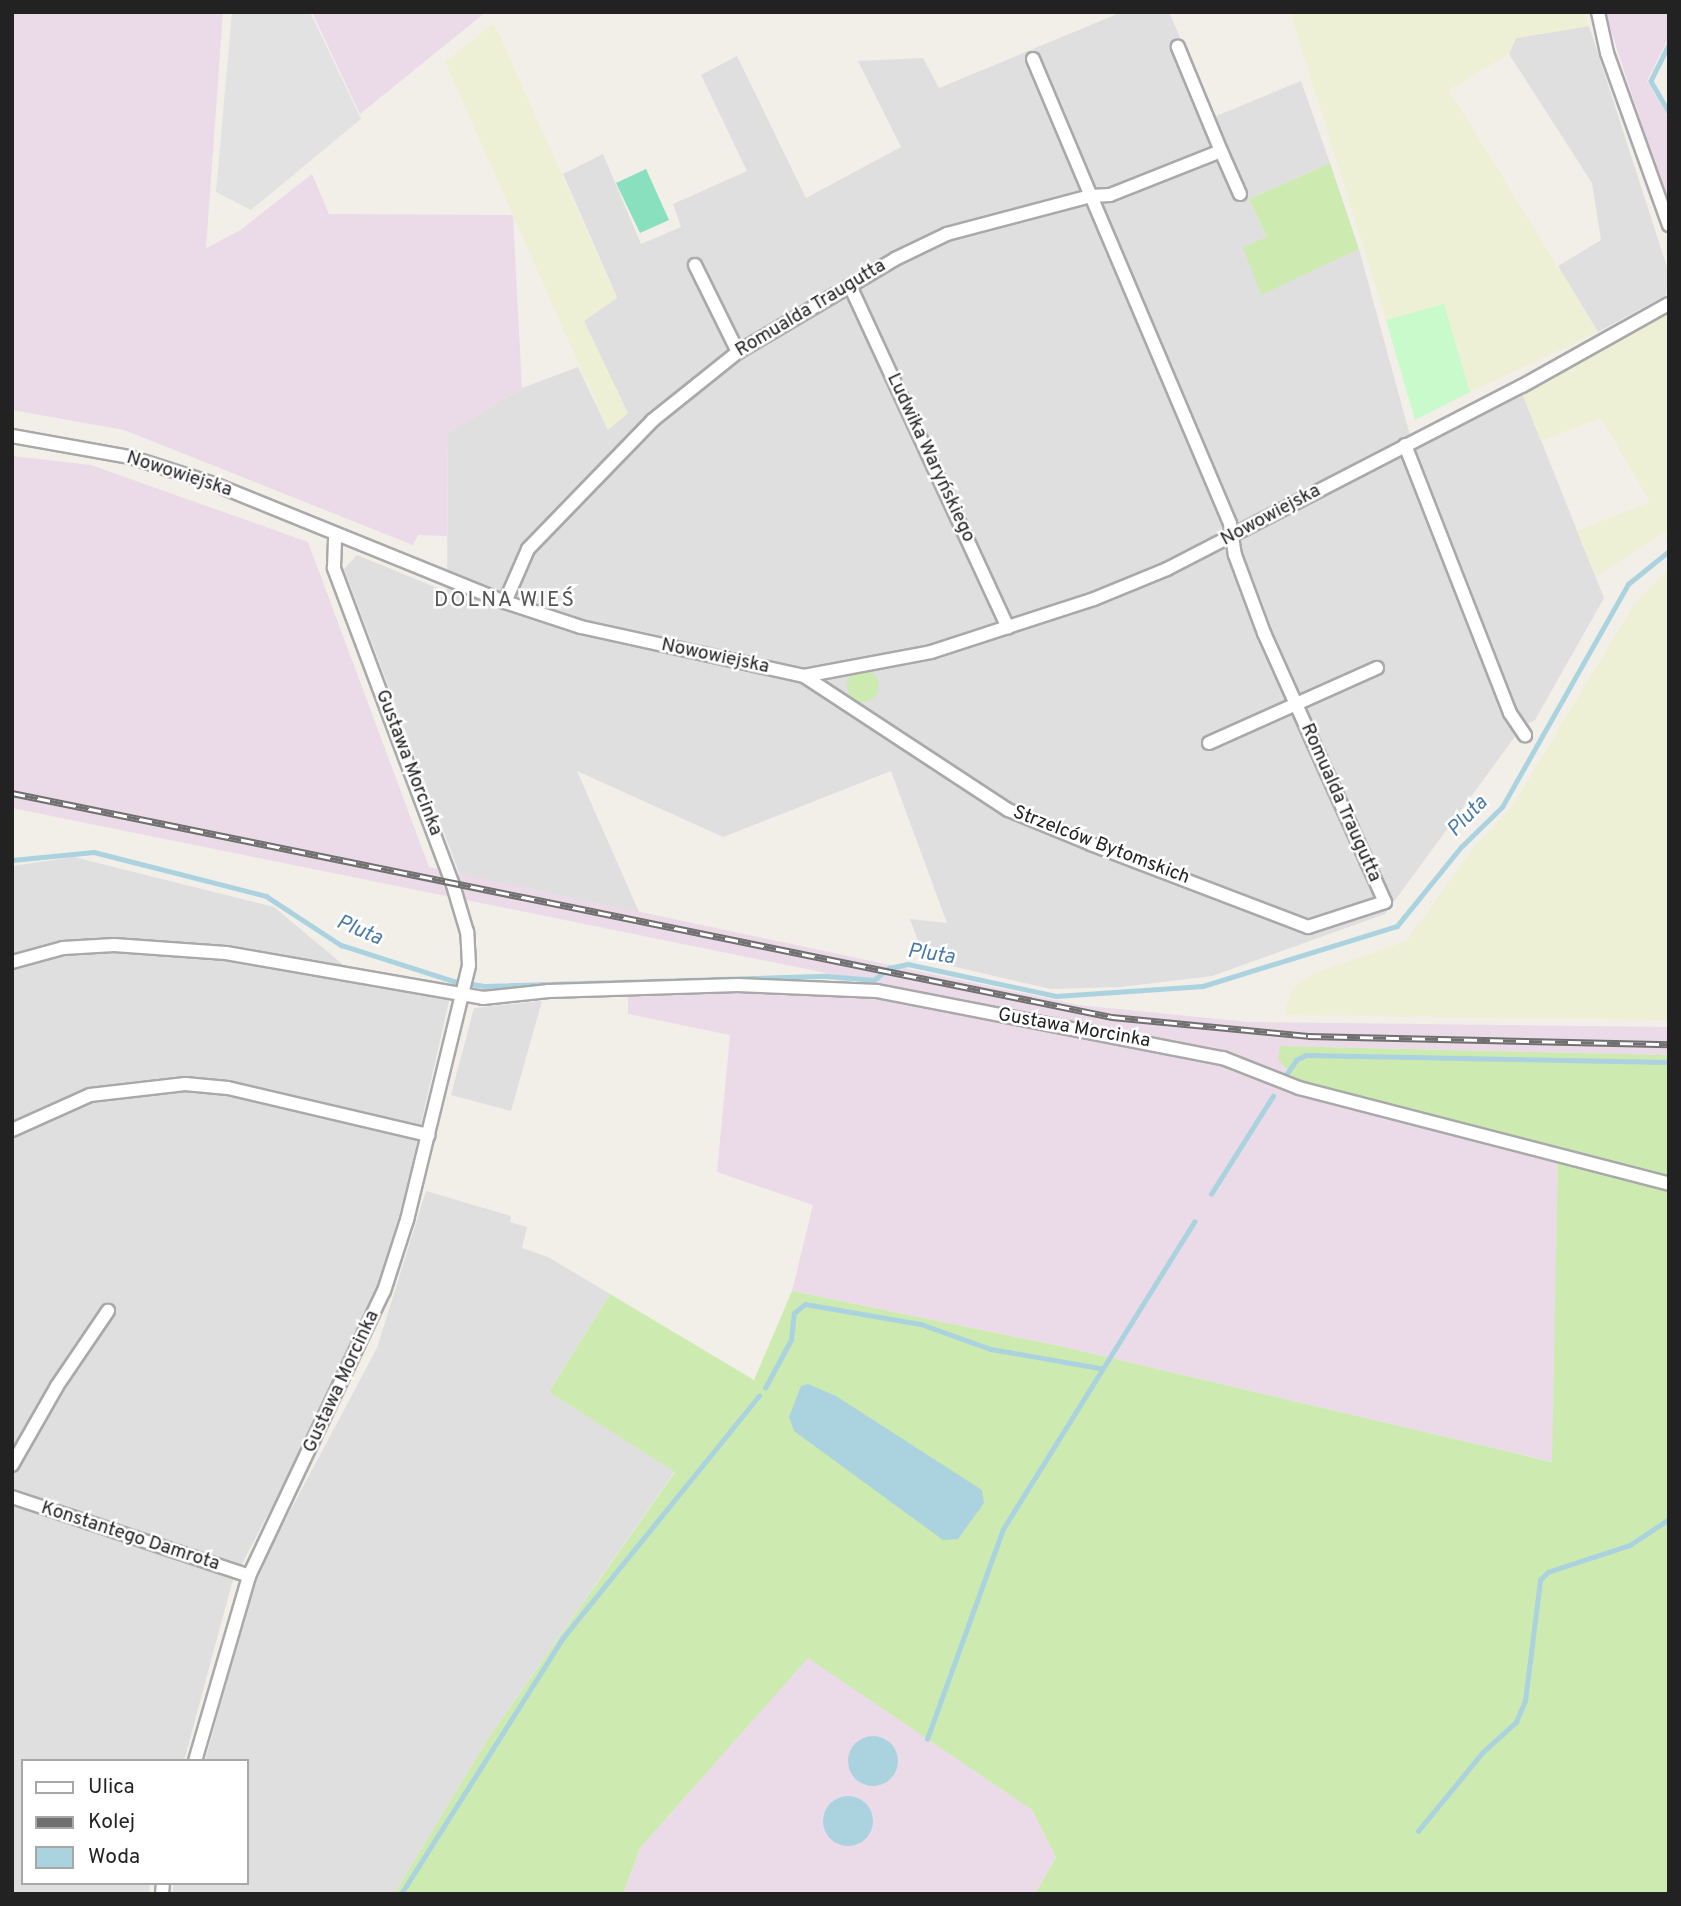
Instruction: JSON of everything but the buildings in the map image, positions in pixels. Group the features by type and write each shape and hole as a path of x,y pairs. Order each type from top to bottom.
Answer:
{"street":[{"path":"1598,12 1607,53 1669,225"},
{"path":"1178,47 1240,194"},
{"name":"Romualda Traugutta","path":"1033,59 1232,537 1259,620 1385,902"},
{"name":"Romualda Traugutta","path":"505,602 528,549 653,420 738,352 947,234 1091,196 1110,195 1221,151"},
{"path":"695,264 738,352"},
{"name":"Ludwika Waryńskiego","path":"850,288 1008,628"},
{"name":"Nowowiejska","path":"12,436 51,440 142,461 214,484 505,602 620,638 804,676 931,652 1094,599 1232,537 1669,304"},
{"path":"1405,445 1510,713 1525,735"},
{"name":"Gustawa Morcinka","path":"196,1759 249,1576 379,1303 429,1135 465,986 469,943 464,920 338,580 335,535"},
{"name":"Romualda Traugutta","path":"1209,743 1377,668"},
{"name":"Strzelców Bytomskich","path":"804,676 1008,810 1091,844 1308,927 1385,902"},
{"name":"Gustawa Morcinka","path":"12,962 90,944 176,948 263,958 465,986 484,998 549,991 738,985 877,991 1223,1058 1299,1088 1669,1184"},
{"path":"12,1130 90,1095 185,1084 228,1088 429,1135"},
{"path":"12,1465 57,1386 108,1311"},
{"name":"Konstantego Damrota","path":"12,1497 249,1576"}],"shaded area":[{"path":"12,12 223,12 206,248 239,231 312,174 329,214 513,215 522,388 448,433 447,536 418,535 413,545 124,430 12,410"},
{"path":"232,12 310,12 361,119 251,210 216,192"},
{"path":"312,12 486,12 360,114"},
{"path":"1122,12 1169,12 1214,117 1301,81 1330,163 1249,199 1267,237 1261,294 1359,249 1414,450 1522,393 1604,598 1535,720 1522,727 1385,914 1212,976 1121,987 1051,989 925,960 910,919 947,923 891,771 723,837 577,771 639,912 460,875 344,569 357,555 447,592 448,433 522,388 578,367 608,430 584,320 617,297 563,174 603,154 641,244 681,227 673,204 747,171 701,75 737,56 806,198 901,147 858,61 923,58 939,88"},
{"path":"1605,12 1669,12 1669,37 1647,81 1669,118 1669,209"},
{"path":"1589,26 1669,273 1666,295 1598,332 1558,266 1601,240 1592,183 1509,54 1516,38"},
{"path":"12,456 91,465 308,542 429,867 1078,1005 1249,1022 1669,1027 1669,1055 1280,1046 1297,1080 1558,1147 1553,1462 1060,1346 792,1291 813,1205 717,1172 730,1035 628,1014 628,997 895,987 12,808"},
{"path":"74,857 274,907 347,968 452,988 405,1194 380,1281 345,1367 232,1583 185,1759 21,1759 21,1885 150,1885 149,1894 12,1894 12,866"},
{"path":"542,1001 511,1111 451,1095 474,1008"},
{"path":"426,1191 511,1216 510,1222 527,1227 522,1248 548,1257 610,1294 549,1392 675,1471 489,1737 394,1894 172,1894 174,1885 248,1885 248,1759 206,1759 250,1598 272,1545 377,1348"},
{"path":"808,1657 1032,1810 1056,1857 1035,1894 623,1894 640,1848"}],"green space":[{"path":"1290,12 1584,12 1589,26 1516,38 1509,54 1449,90 1598,332 1470,392 1444,304 1386,320"},
{"path":"494,23 617,298 584,321 628,413 608,430 445,62"},
{"path":"1330,163 1359,249 1261,295 1243,247 1267,237 1249,199"},
{"path":"646,169 669,220 640,233 616,183"},
{"path":"1444,304 1470,392 1415,420 1386,320"},
{"path":"1669,310 1669,530 1596,577 1577,531 1650,502 1601,418 1541,441 1522,393"},
{"path":"1669,568 1669,1020 1284,1015 1291,989 1311,974 1406,941 1474,847 1513,805 1634,604"},
{"path":"863,670 875,674 879,686 875,698 863,702 851,698 847,686 851,674"},
{"path":"1280,1046 1669,1055 1669,1894 1035,1894 1056,1857 1032,1810 808,1658 640,1848 623,1894 394,1894 489,1737 675,1472 549,1392 610,1294 754,1380 792,1291 1060,1346 1552,1462 1558,1147 1296,1080 1278,1059"}],"water":[{"path":"808,1384 836,1396 982,1490 984,1503 958,1539 943,1540 794,1431 789,1417 801,1386"},
{"path":"873,1736 891,1743 898,1761 891,1779 873,1786 855,1779 848,1761 855,1743"},
{"path":"848,1796 866,1803 873,1821 866,1839 848,1846 830,1839 823,1821 830,1803"}],"waterway":[{"name":"Pluta","path":"1669,45 1651,81 1669,112"},
{"name":"Pluta","path":"12,860 94,852 266,896 341,945 453,981 486,986 827,976 874,980 889,968 908,964 1056,996 1203,986 1397,926 1461,847 1502,807 1628,584 1669,551"},
{"path":"1286,1075 1296,1060 1306,1055 1669,1062"},
{"path":"1211,1194 1273,1096"},
{"path":"927,1739 1003,1529 1194,1222"},
{"path":"765,1388 791,1340 794,1313 805,1304 921,1324 991,1349 1100,1368"},
{"path":"401,1894 562,1639 759,1396"},
{"path":"1418,1831 1483,1752 1516,1722 1525,1701 1540,1580 1548,1572 1630,1545 1669,1519"}],"railway":[{"path":"12,793 1112,1017 1308,1036 1669,1044"}],"district":[{"name":"DOLNA WIEŚ","path":"505,601"}]}
